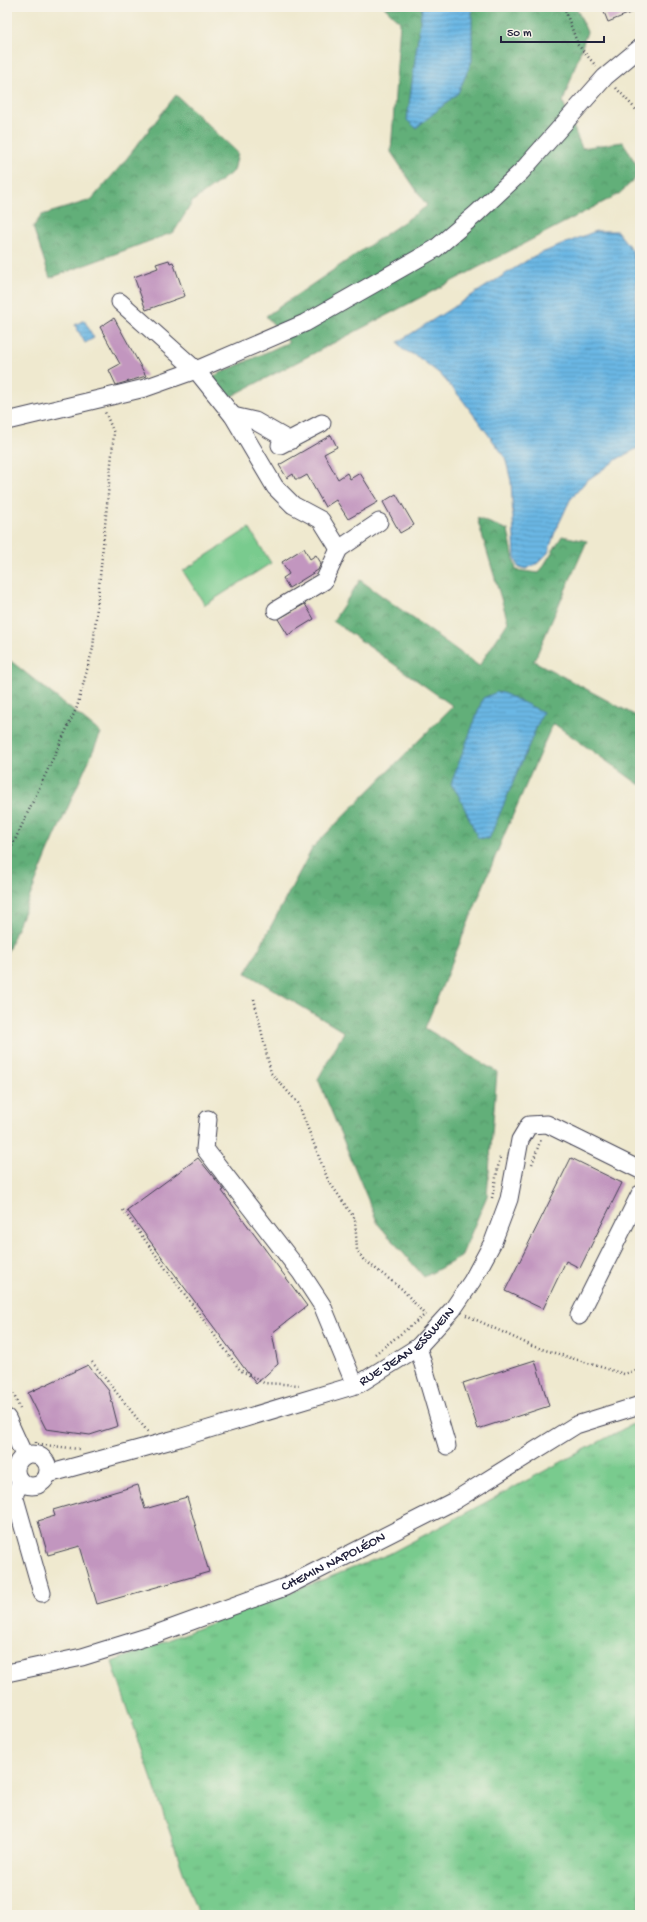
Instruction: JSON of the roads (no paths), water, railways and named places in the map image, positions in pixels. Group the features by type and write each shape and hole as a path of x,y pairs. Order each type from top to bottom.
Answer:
{"street":[{"path":"7,421 100,400 145,388 196,370 304,323 435,249 476,214 521,172 605,77 640,48"},
{"path":"120,302 196,370 233,416 275,487 294,505 321,520 340,549"},
{"path":"233,416 255,421 284,444 322,423"},
{"path":"276,610 324,581 340,549 379,522"},
{"path":"208,1119 205,1149 301,1273 322,1305 355,1385"},
{"name":"RUE JEAN ESSWEIN","path":"48,1474 172,1441 355,1385 418,1347 453,1308 472,1281 493,1242 509,1199 520,1140 529,1125 547,1124 640,1170"},
{"path":"579,1316 640,1194"},
{"path":"418,1347 447,1446"},
{"name":"CHEMIN NAPOLÉON","path":"7,1673 82,1657 156,1634 285,1587 454,1501 576,1425 640,1405"},
{"path":"7,1418 24,1455"},
{"path":"29,1453 40,1455 48,1463 48,1474 46,1479 37,1486 26,1485 21,1482 16,1473 16,1468 20,1458 24,1455 29,1453"},
{"path":"21,1482 14,1495 42,1593"}],"water":[{"path":"422,7 472,7 472,61 458,93 416,128 407,120"},
{"path":"596,231 617,231 632,250 637,273 635,339 640,355 640,447 619,458 586,481 570,500 555,532 548,553 538,563 526,569 518,567 515,557 511,481 505,457 461,398 440,374 418,357 402,349 398,342 534,256"},
{"path":"84,320 94,338 85,343 75,325"},
{"path":"497,692 503,693 543,712 489,839 478,838 459,796 451,784 483,698"}]}
